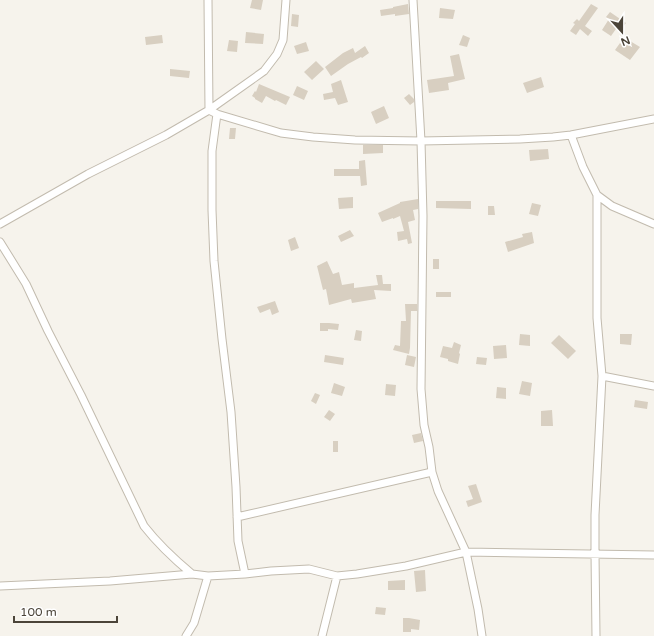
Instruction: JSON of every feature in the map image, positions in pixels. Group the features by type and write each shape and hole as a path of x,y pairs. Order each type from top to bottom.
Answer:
{"street":[{"path":"208,0 209,110"},
{"path":"1,222 209,110 264,71 277,54 283,40 286,0"},
{"path":"413,0 421,141 423,216 421,389 424,425 430,447 432,472 438,491 466,552 482,636"},
{"path":"209,110 217,114 282,133 355,140 421,141 520,139 571,135 654,119"},
{"path":"217,114 212,151 214,261 231,412 238,541 245,574"},
{"path":"571,135 583,167 597,196 597,318 602,376 596,508 596,636"},
{"path":"597,196 612,206 654,224"},
{"path":"0,242 26,284 144,526 157,542 192,574"},
{"path":"602,376 654,386"},
{"path":"237,517 432,472"},
{"path":"0,586 110,581 192,574 208,576 245,574 271,571 309,570 337,576 406,566 466,552 654,555"},
{"path":"186,636 194,623 208,576"},
{"path":"322,636 337,576"}],"building":[{"path":"252,0 263,0 261,10 250,8"},
{"path":"408,4 409,14 381,16 380,10"},
{"path":"591,4 598,8 585,26 592,31 588,36 580,29 576,35 570,31 575,24 573,23 577,19 579,21"},
{"path":"440,8 455,10 453,19 439,18"},
{"path":"610,12 626,23 622,28 618,26 611,36 602,30 609,19 606,17"},
{"path":"292,14 299,15 298,27 291,26"},
{"path":"246,32 264,34 263,44 245,43"},
{"path":"162,35 163,43 146,45 145,37"},
{"path":"463,35 470,38 467,47 459,45"},
{"path":"229,40 238,41 237,52 227,51"},
{"path":"630,41 640,47 630,60 615,50 620,43 625,47"},
{"path":"306,42 309,51 297,54 294,46"},
{"path":"365,46 369,53 348,64 331,76 325,67 343,53 353,48 355,53"},
{"path":"459,54 465,79 448,83 449,90 429,93 427,80 454,76 450,56"},
{"path":"316,61 324,69 312,80 304,72"},
{"path":"170,69 190,71 189,78 170,76"},
{"path":"541,77 544,87 527,93 523,83"},
{"path":"341,80 348,102 338,105 335,98 324,100 323,94 333,92 331,84"},
{"path":"259,84 290,97 286,105 266,96 262,103 255,99 252,96 255,91 256,92"},
{"path":"297,86 308,91 304,100 293,95"},
{"path":"409,94 414,99 414,102 410,105 404,98"},
{"path":"384,106 389,118 376,124 371,112"},
{"path":"230,128 236,128 235,139 229,139"},
{"path":"363,145 383,145 383,153 363,154"},
{"path":"548,149 549,159 530,161 529,150"},
{"path":"365,160 367,185 361,186 360,176 334,176 334,169 359,169 359,161"},
{"path":"353,197 353,208 339,209 338,198"},
{"path":"418,199 418,209 413,210 415,220 408,222 412,243 408,244 407,239 398,241 397,232 404,231 400,216 382,222 378,213 400,202"},
{"path":"436,201 471,201 471,209 436,208"},
{"path":"532,203 541,205 538,216 529,214"},
{"path":"488,206 494,206 495,215 488,215"},
{"path":"350,230 354,236 341,242 338,236"},
{"path":"532,232 534,243 508,252 505,242 523,237 522,234"},
{"path":"295,237 299,248 291,251 288,240"},
{"path":"433,259 439,259 439,269 433,269"},
{"path":"327,261 333,274 339,272 342,285 354,283 354,288 378,285 376,275 382,275 383,284 391,284 391,291 374,290 376,299 352,303 351,299 329,305 326,289 323,290 317,266"},
{"path":"436,292 451,292 451,297 436,297"},
{"path":"275,301 279,312 272,315 270,309 260,313 257,307"},
{"path":"405,304 417,304 417,311 411,311 409,354 393,350 395,345 400,346 401,321 406,321"},
{"path":"320,323 339,324 338,330 328,329 328,331 320,331"},
{"path":"356,330 362,331 361,341 354,340"},
{"path":"520,334 530,335 530,346 519,345"},
{"path":"620,334 632,334 631,345 620,344"},
{"path":"559,335 576,351 568,359 551,343"},
{"path":"454,342 461,345 458,364 440,357 443,346 452,348"},
{"path":"506,345 507,358 494,359 493,346"},
{"path":"325,355 344,358 343,365 324,362"},
{"path":"407,355 416,357 414,367 405,365"},
{"path":"477,357 487,358 486,365 476,364"},
{"path":"522,381 532,383 530,396 519,394"},
{"path":"334,383 345,387 342,396 331,393"},
{"path":"386,384 396,385 395,396 385,395"},
{"path":"497,387 506,388 506,399 496,398"},
{"path":"315,393 320,395 316,404 311,401"},
{"path":"635,400 648,402 647,409 634,407"},
{"path":"329,410 335,414 330,421 324,417"},
{"path":"552,410 553,426 541,426 541,411"},
{"path":"421,433 423,441 414,443 412,435"},
{"path":"333,441 338,441 338,452 333,452"},
{"path":"476,484 482,502 468,507 466,501 473,499 468,486"},
{"path":"425,570 426,591 416,592 414,571"},
{"path":"405,580 405,590 388,590 388,581"},
{"path":"376,607 386,608 385,615 375,614"},
{"path":"403,618 420,620 419,630 411,629 411,632 403,632"}]}
